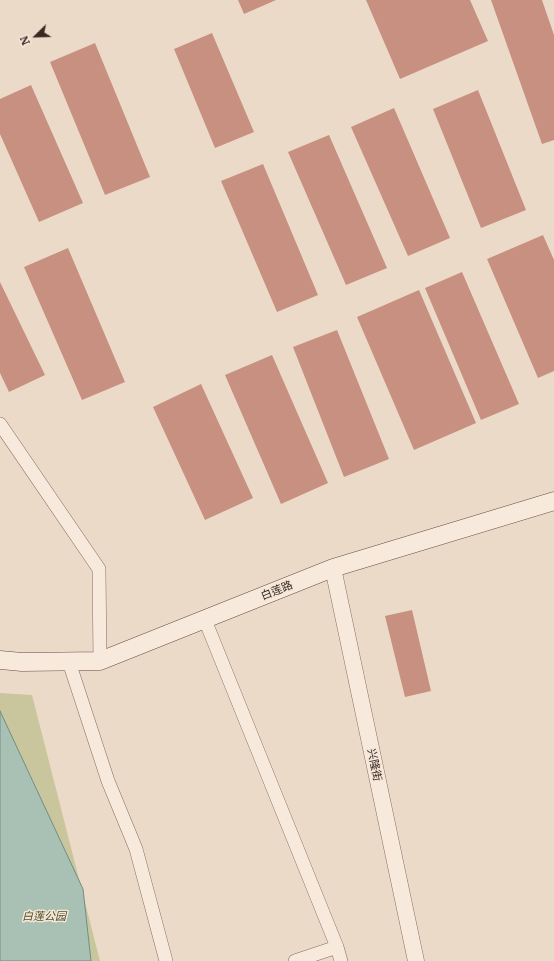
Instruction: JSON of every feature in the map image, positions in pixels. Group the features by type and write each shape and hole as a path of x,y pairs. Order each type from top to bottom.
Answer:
{"main road":[{"name":"白莲路","path":"0,660 22,662 100,661 332,568 554,501"}],"street":[{"path":"0,424 99,569 100,661"},
{"name":"兴隆街","path":"332,568 416,961"},
{"path":"205,620 337,947 340,961"},
{"path":"69,662 108,781 136,849 166,961"},
{"path":"295,961 337,947"}],"green space":[{"name":"白莲公园","path":"0,693 32,695 100,961 0,961"}],"shaded area":[{"name":"白莲公园","path":"0,711 83,889 91,961 0,961"}],"building":[{"path":"238,0 276,0 244,14"},
{"path":"366,0 470,0 488,41 400,79"},
{"path":"491,0 542,0 554,35 554,140 542,144"},
{"path":"212,33 254,132 215,148 174,49"},
{"path":"95,43 150,177 105,195 50,62"},
{"path":"31,85 83,203 39,222 0,134 0,99"},
{"path":"478,90 526,210 481,228 433,109"},
{"path":"394,108 450,238 408,256 351,127"},
{"path":"329,135 387,268 346,285 288,152"},
{"path":"263,164 318,295 277,312 221,181"},
{"path":"543,235 554,260 554,371 538,378 487,259"},
{"path":"68,248 125,382 82,400 24,267"},
{"path":"462,272 519,404 481,420 425,288"},
{"path":"0,282 45,375 9,392 0,373"},
{"path":"419,290 476,423 414,450 357,317"},
{"path":"337,330 389,459 344,477 293,347"},
{"path":"272,355 328,483 281,504 225,375"},
{"path":"201,384 253,498 205,520 153,407"},
{"path":"412,610 431,691 405,697 385,616"}]}
